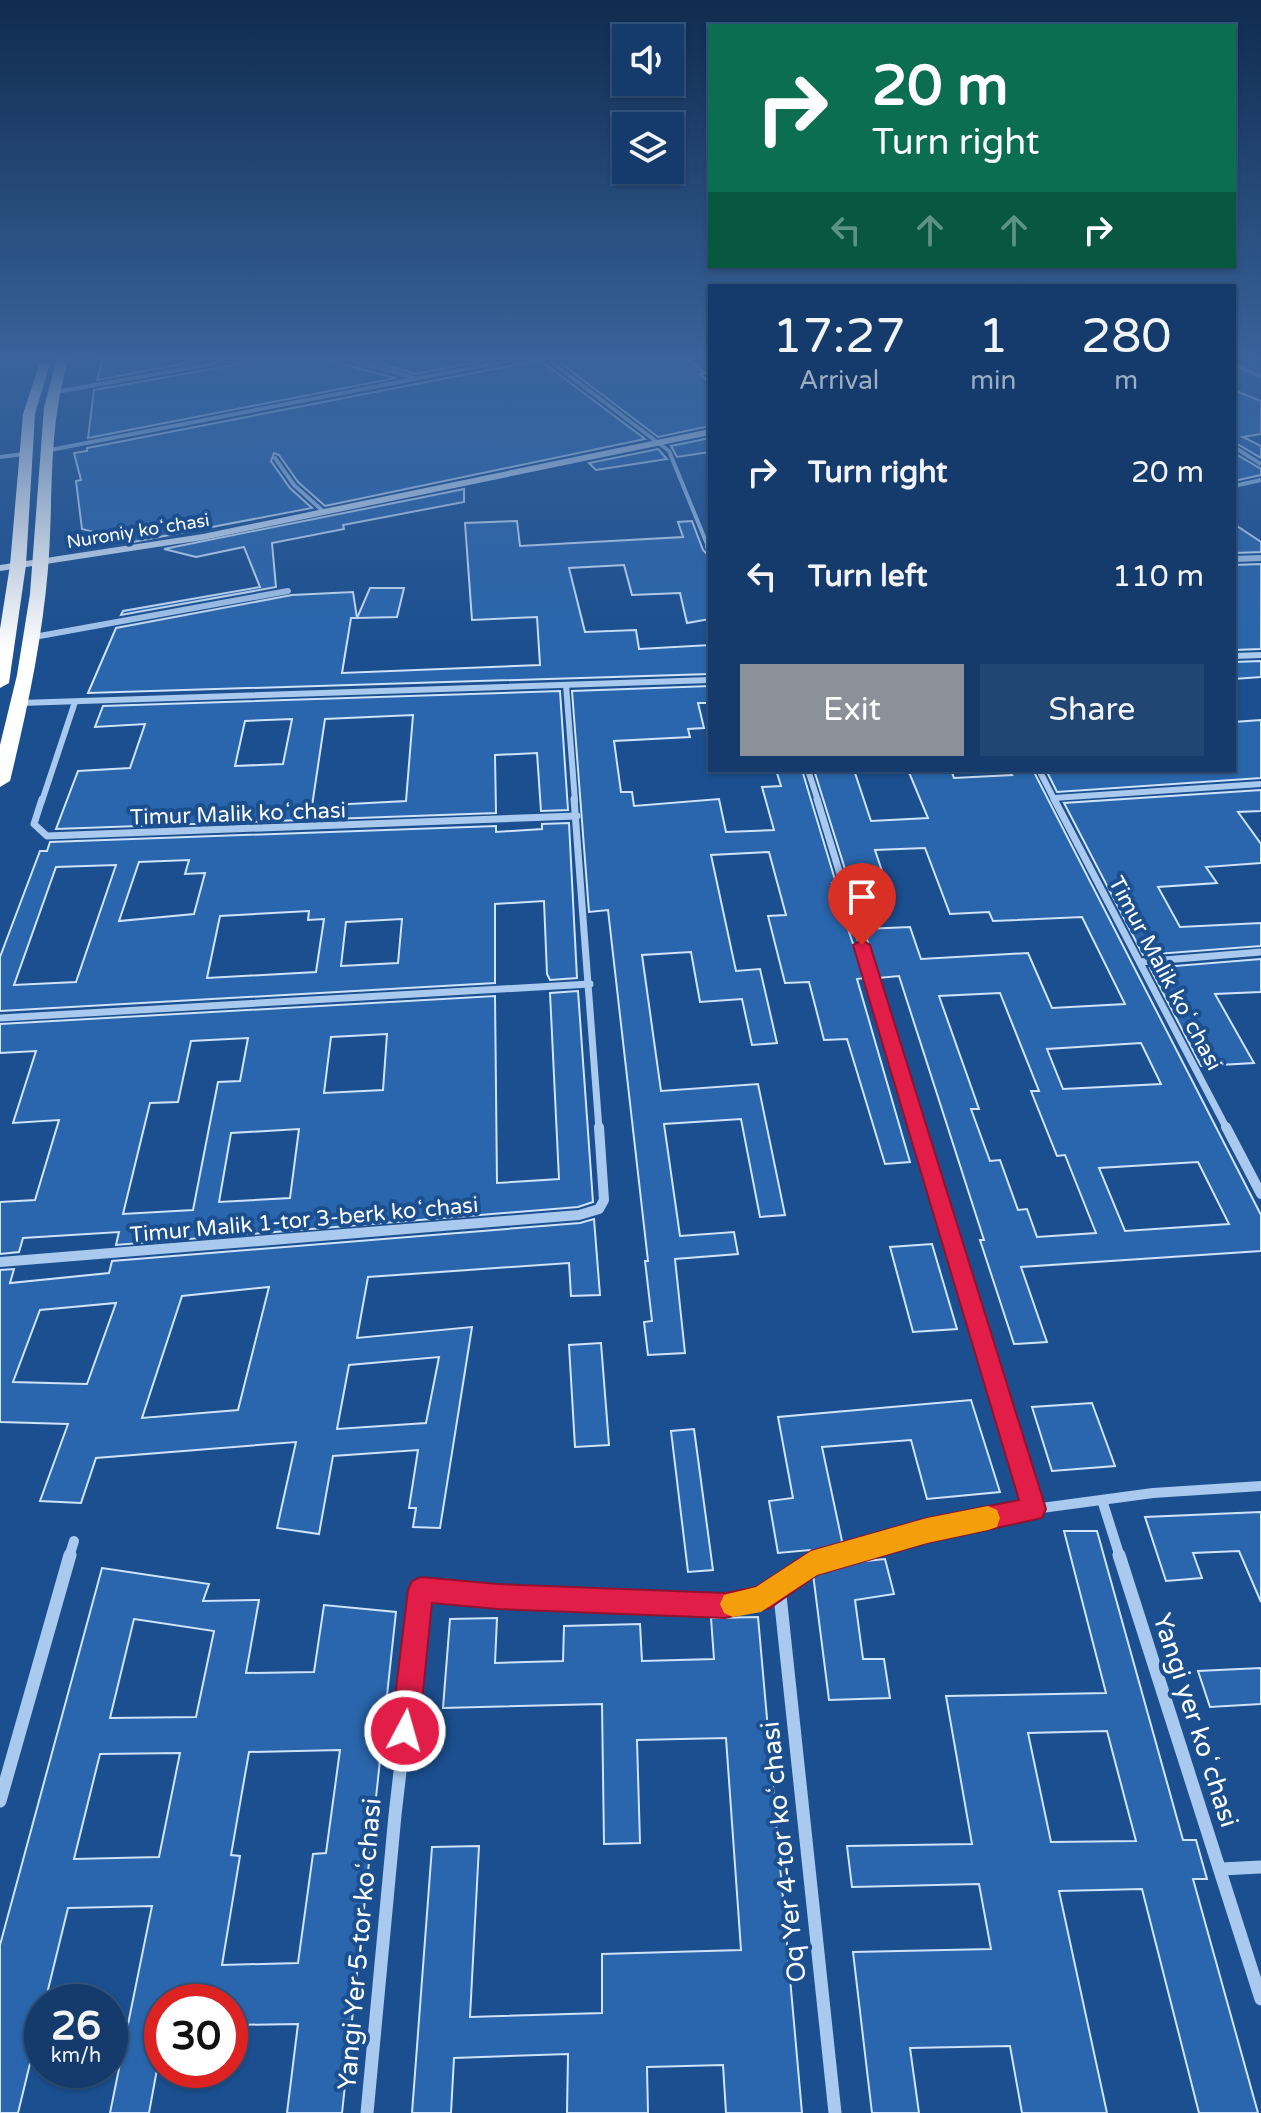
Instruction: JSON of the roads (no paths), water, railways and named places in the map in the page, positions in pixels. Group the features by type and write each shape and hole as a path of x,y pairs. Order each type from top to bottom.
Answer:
{"highway":[{"path":"0,683 18,565 24,454"},
{"path":"0,781 21,703 34,637 42,562 45,454"}],"street":[{"path":"0,457 24,454"},
{"name":"Nuroniy koʻchasi","path":"0,568 143,548 604,454"},
{"path":"669,454 677,464 708,546"},
{"path":"275,458 294,485 324,512"},
{"path":"1236,486 1261,480"},
{"path":"1236,559 1261,558"},
{"path":"34,637 288,591"},
{"path":"1236,656 1261,655"},
{"path":"21,703 708,680"},
{"path":"0,1018 590,984 566,685"},
{"name":"Timur Malik koʻchasi","path":"75,702 34,824 47,836 577,816"},
{"path":"809,772 1034,1509"},
{"name":"Timur Malik koʻchasi","path":"1040,772 1256,1176 1261,1194"},
{"path":"1054,798 1261,784"},
{"path":"1140,962 1261,952"},
{"name":"Timur Malik 1-tor 3-berk koʻchasi","path":"0,1262 579,1215 599,1209 604,1200 590,984"},
{"path":"779,1586 811,1564 927,1530 1034,1509 1102,1500 1261,1486"},
{"name":"Yangi yer koʻchasi","path":"1102,1500 1261,1999"},
{"path":"0,1801 74,1541"},
{"name":"Yangi Yer 5-tor koʻchasi","path":"367,2113 395,1815 421,1590 498,1597 725,1605 761,1599 779,1586"},
{"name":"Oq Yer 4-tor koʻchasi","path":"779,1586 835,2113"},
{"path":"1221,1869 1261,1867"}]}
